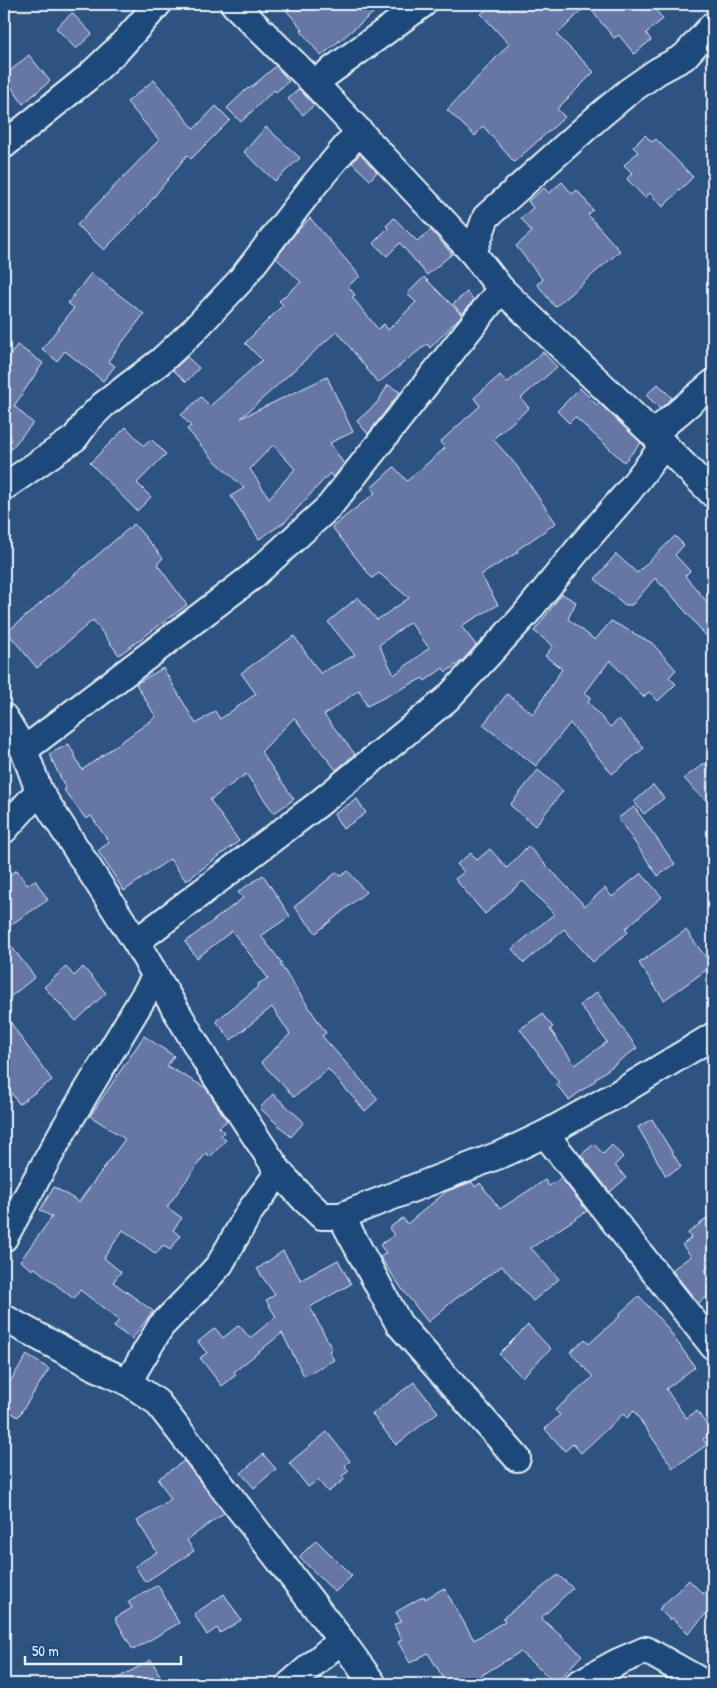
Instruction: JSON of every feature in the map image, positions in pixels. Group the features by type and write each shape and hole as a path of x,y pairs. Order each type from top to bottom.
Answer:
{"street":[{"path":"4,145 87,78 120,47 158,4"},
{"path":"234,4 314,83 445,223 501,289 713,494"},
{"path":"314,83 423,4"},
{"path":"473,254 486,217 605,110 658,71 684,57 713,25"},
{"path":"4,487 75,438 88,420 103,405 161,361 192,331 240,281 314,185 359,132"},
{"path":"445,223 486,217"},
{"path":"24,750 253,576 329,507 501,289"},
{"path":"136,942 317,805 447,699 524,616 628,492 658,440 713,384"},
{"path":"4,717 24,750 39,792 136,942 207,1063 279,1172 322,1216 341,1216 507,1152 546,1134 619,1093 713,1036"},
{"path":"4,830 39,792"},
{"path":"4,1238 63,1131 156,976"},
{"path":"546,1134 713,1346"},
{"path":"128,1382 161,1326 206,1281 220,1264 250,1211 279,1172"},
{"path":"341,1216 399,1324 517,1458"},
{"path":"4,1318 93,1366 128,1382 156,1402 341,1640 372,1684"},
{"path":"290,1684 341,1640"},
{"path":"578,1684 646,1650 702,1680 706,1684"}],"building":[{"path":"281,4 384,4 321,56 301,31 303,30"},
{"path":"493,4 651,4 663,19 646,33 651,40 634,54 619,35 614,38 587,5 557,35 594,72 557,109 565,117 514,162 483,126 475,136 447,110 509,44 481,14"},
{"path":"72,13 92,34 76,49 56,28"},
{"path":"29,55 50,81 23,104 4,76"},
{"path":"276,66 289,81 276,92 274,90 241,122 227,108 248,88"},
{"path":"154,80 194,129 216,106 230,120 191,159 187,155 146,207 104,250 77,225 159,140 127,102"},
{"path":"299,89 314,105 303,115 288,99"},
{"path":"266,127 300,158 275,181 244,152"},
{"path":"645,135 652,142 656,139 693,177 663,207 650,193 645,198 627,179 632,173 624,165 638,152 633,147"},
{"path":"360,154 377,172 370,180 352,163"},
{"path":"562,182 572,194 577,190 593,210 588,215 620,251 555,307 537,284 543,280 516,246 532,232 521,218 533,208 528,201 544,188 549,193"},
{"path":"310,218 360,276 348,286 355,295 352,297 378,329 384,324 388,330 416,302 407,294 424,277 462,315 430,348 427,344 378,383 337,331 241,418 327,377 353,432 330,443 344,464 333,478 330,473 285,522 259,539 231,496 244,488 212,458 187,429 191,426 181,415 201,397 210,406 262,360 245,343 283,305 279,301 301,282 276,258","holes":["273,445 295,469 269,498 250,469"]},
{"path":"394,218 417,241 431,230 452,254 427,275 400,243 387,256 373,243 388,228 386,226"},
{"path":"91,273 144,314 108,361 115,366 103,381 65,351 57,361 42,349 74,308 68,303"},
{"path":"467,292 474,300 462,314 453,304"},
{"path":"17,345 43,363 14,406 33,423 4,457 4,364"},
{"path":"543,352 557,367 521,398 529,408 493,439 516,465 556,523 517,550 518,552 481,575 498,605 461,626 476,645 462,661 446,672 443,668 425,681 423,678 367,706 359,690 324,715 355,754 336,770 294,718 261,752 294,799 274,813 246,774 210,800 239,841 186,881 170,859 124,891 98,851 109,842 91,816 86,819 64,790 66,789 49,754 69,744 82,770 156,717 136,684 163,668 196,724 215,711 220,719 256,694 241,673 294,636 320,673 355,655 328,622 358,597 377,620 409,598 379,573 372,578 332,527 375,493 371,488 394,467 407,481 445,448 440,442 480,406 474,398 500,375 507,383","holes":["410,622 429,648 394,675 379,645"]},
{"path":"187,357 199,368 186,382 173,370"},
{"path":"658,384 672,398 660,409 646,395"},
{"path":"388,385 400,392 368,434 357,421 377,403"},
{"path":"580,388 597,405 599,403 641,443 624,462 575,417 569,423 557,411"},
{"path":"126,427 144,446 151,439 166,454 137,483 151,497 137,511 90,463"},
{"path":"134,524 163,558 157,564 187,605 119,655 93,620 37,668 7,632"},
{"path":"675,536 684,545 675,555 690,571 685,576 713,609 713,644 655,578 632,605 625,605 595,579 616,554 637,573"},
{"path":"562,594 576,602 568,619 595,640 611,621 652,643 676,670 669,677 676,684 658,701 649,692 643,697 610,660 585,693 591,697 588,702 610,727 619,719 644,748 612,774 570,723 536,766 483,725 507,694 533,714 562,669 545,656 553,646 534,631"},
{"path":"705,763 713,776 713,806 696,792 684,778"},
{"path":"538,770 563,791 535,826 510,805"},
{"path":"653,785 664,798 644,814 634,802"},
{"path":"357,799 366,813 343,829 334,814"},
{"path":"634,807 675,864 658,876 618,818"},
{"path":"528,846 585,906 605,888 612,897 641,873 662,897 625,929 628,932 593,962 564,929 524,963 512,949 554,914 523,881 485,914 455,879 464,872 457,864 471,853 477,860 490,849 507,868"},
{"path":"17,870 27,885 35,880 48,900 4,929 4,879"},
{"path":"348,871 366,892 316,933 294,907 337,872 341,876"},
{"path":"263,875 290,916 261,936 282,963 280,964 326,1033 322,1036 378,1099 365,1111 328,1069 294,1097 261,1062 290,1034 272,1007 231,1040 216,1021 259,986 258,984 268,978 232,931 197,958 185,942 243,898 238,892"},
{"path":"686,930 712,966 664,1000 639,963"},
{"path":"4,937 35,977 4,1002"},
{"path":"66,967 74,976 83,967 106,993 76,1021 44,987"},
{"path":"597,992 637,1048 569,1100 556,1084 559,1083 520,1029 542,1014 553,1027 550,1029 575,1065 607,1042 580,1005"},
{"path":"4,1012 52,1080 19,1104 4,1082"},
{"path":"144,1036 174,1056 167,1066 206,1088 227,1121 219,1127 224,1132 221,1136 226,1140 210,1157 206,1153 167,1207 182,1218 173,1230 180,1236 170,1250 163,1245 156,1254 123,1230 104,1258 121,1272 113,1282 153,1311 132,1339 114,1327 119,1320 80,1290 74,1299 35,1268 33,1270 20,1261 52,1217 40,1210 54,1187 79,1202 125,1139 90,1116"},
{"path":"273,1094 304,1122 291,1137 260,1108"},
{"path":"652,1119 681,1167 666,1176 638,1127"},
{"path":"594,1144 603,1154 612,1145 623,1157 615,1165 626,1178 610,1192 581,1155"},
{"path":"561,1178 587,1211 531,1248 559,1279 533,1301 502,1266 454,1300 428,1322 380,1257 386,1253 380,1245 394,1235 389,1228 403,1218 407,1224 447,1191 472,1182 475,1187 480,1183 500,1209 545,1180 549,1186"},
{"path":"713,1214 713,1263 705,1270 713,1283 713,1292 698,1303 672,1270 691,1256 682,1245 691,1238 688,1233"},
{"path":"283,1251 301,1280 338,1260 351,1284 310,1307 332,1349 329,1351 334,1360 304,1376 282,1333 234,1372 236,1375 222,1386 200,1358 207,1353 198,1342 215,1328 223,1338 239,1325 250,1338 276,1317 266,1300 275,1295 257,1269"},
{"path":"639,1296 665,1325 695,1367 666,1389 686,1418 697,1411 712,1433 703,1439 707,1445 673,1468 634,1411 627,1418 623,1414 581,1453 573,1444 565,1451 545,1429 560,1415 555,1410 593,1377 570,1352 585,1339 589,1344"},
{"path":"528,1325 551,1349 522,1377 499,1354"},
{"path":"27,1355 49,1369 18,1417 4,1408 4,1391"},
{"path":"414,1382 438,1412 396,1445 372,1414"},
{"path":"327,1432 350,1461 345,1466 349,1471 342,1476 345,1479 328,1492 318,1480 308,1487 289,1463"},
{"path":"263,1454 276,1469 254,1488 241,1473"},
{"path":"184,1461 224,1513 187,1540 194,1551 145,1582 135,1566 157,1552 137,1521 171,1499 158,1479"},
{"path":"316,1540 352,1576 335,1592 299,1557"},
{"path":"558,1575 573,1588 541,1618 582,1655 556,1683 520,1652 467,1684 447,1684 428,1653 410,1663 398,1642 402,1640 394,1625 401,1621 396,1612 424,1596 425,1599 444,1588 474,1640 505,1621 503,1618"},
{"path":"689,1580 703,1594 713,1583 713,1606 688,1634 672,1618 670,1620 659,1609"},
{"path":"158,1585 179,1623 133,1650 115,1618 132,1608 128,1602"},
{"path":"224,1594 241,1620 220,1633 217,1628 207,1635 194,1614"},
{"path":"151,1660 165,1684 107,1684"}]}
